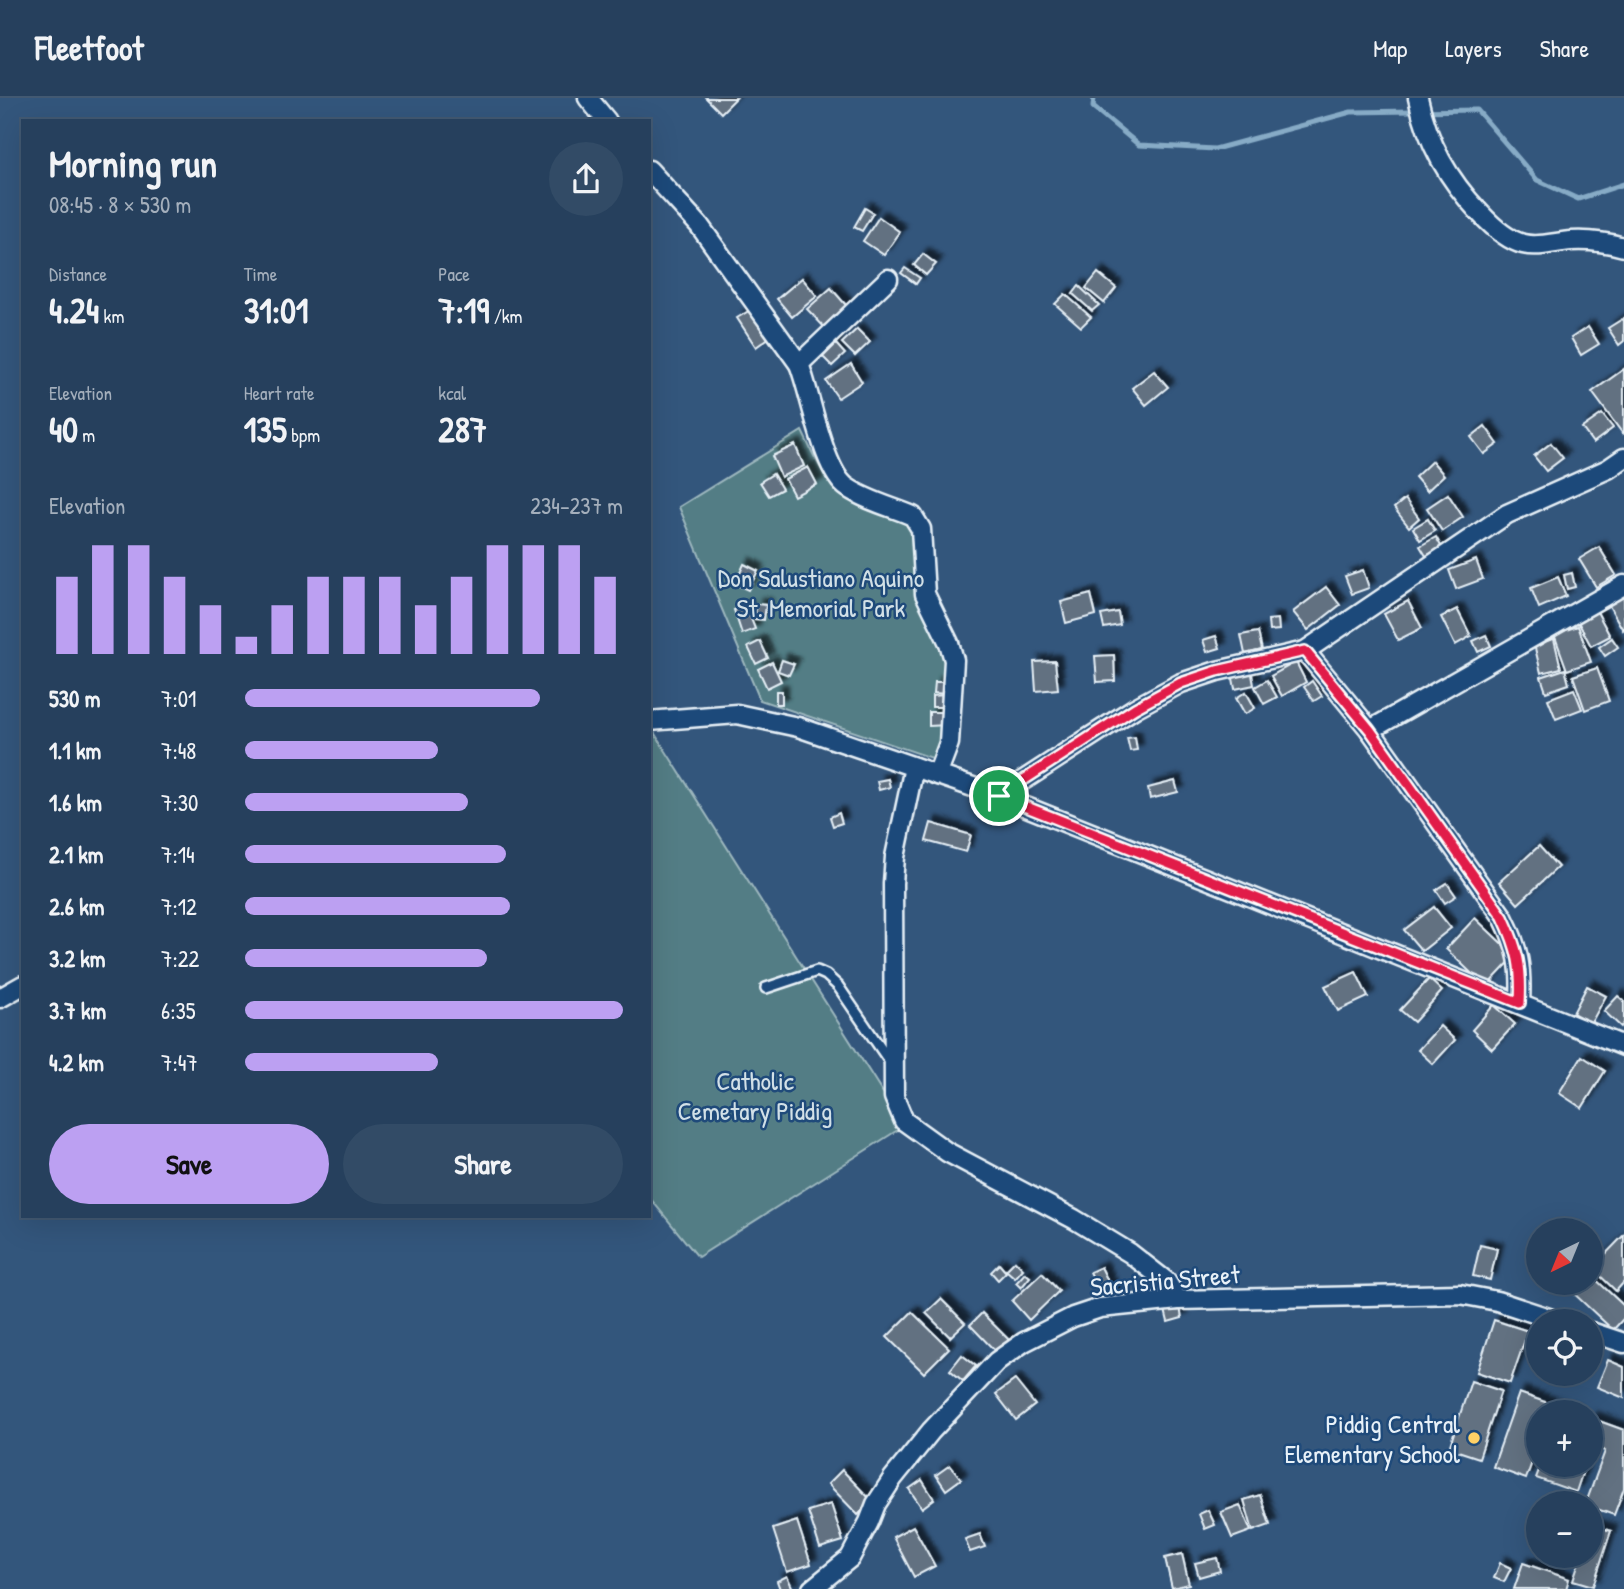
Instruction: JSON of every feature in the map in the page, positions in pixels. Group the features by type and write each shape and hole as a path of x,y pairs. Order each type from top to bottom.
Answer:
{"street":[{"path":"588,98 605,119"},
{"path":"1418,98 1436,155 1453,183 1490,224 1511,239 1536,246 1570,241 1605,242 1624,247"},
{"path":"651,172 699,225 799,364 808,386 820,435 839,479 856,493 913,516 918,521 921,529 926,594 954,660 949,743 937,775"},
{"path":"799,364 888,279"},
{"path":"999,796 1135,708 1181,683 1217,671 1305,651 1507,514 1608,469 1624,458"},
{"path":"1370,730 1624,584"},
{"path":"1305,651 1370,730 1503,917 1520,959 1520,1003"},
{"path":"651,721 737,714 798,727 999,796 1624,1046"},
{"path":"914,767 895,857 893,883 894,1097 904,1121 947,1152 1074,1219 1130,1253 1166,1281 1178,1300"},
{"path":"0,998 21,986"},
{"name":"Sacristia Street","path":"813,1589 850,1558 876,1504 893,1478 931,1432 997,1361 1024,1342 1086,1312 1100,1308 1178,1300 1460,1294 1497,1301 1526,1310"},
{"path":"1603,1336 1624,1343"}],"lane":[{"path":"765,988 817,971 826,975 838,986 893,1066"}],"green space":[{"name":"Don Salustiano Aquino St. Memorial Park","path":"802,431 818,464 834,486 901,519 916,535 951,657 938,760 760,700 679,507"},
{"name":"Catholic Cemetary Piddig","path":"655,734 904,1126 698,1257 651,1199 651,737"}],"building":[{"path":"706,98 736,98 721,113"},
{"path":"865,208 873,213 862,231 854,227"},
{"path":"879,217 900,232 884,255 863,241"},
{"path":"923,254 936,264 926,275 914,265"},
{"path":"905,268 920,278 916,284 901,273"},
{"path":"1098,273 1116,288 1104,303 1086,288"},
{"path":"802,278 817,296 792,317 777,299"},
{"path":"1079,286 1099,305 1092,311 1073,294"},
{"path":"831,288 852,312 829,332 807,309"},
{"path":"1065,294 1091,317 1081,327 1055,304"},
{"path":"752,309 770,337 756,347 737,318"},
{"path":"1624,318 1624,341 1619,345 1608,328"},
{"path":"1588,327 1599,344 1581,355 1571,338"},
{"path":"857,329 870,342 855,356 842,343"},
{"path":"836,344 845,354 832,366 823,357"},
{"path":"851,364 862,382 838,398 826,381"},
{"path":"1624,369 1624,433 1623,434 1592,392"},
{"path":"1154,371 1168,387 1146,405 1132,388"},
{"path":"1602,414 1613,428 1593,443 1582,428"},
{"path":"1485,426 1498,444 1484,454 1471,437"},
{"path":"1551,443 1563,458 1546,471 1534,456"},
{"path":"795,445 804,466 781,477 772,456"},
{"path":"1432,461 1444,475 1427,491 1415,477"},
{"path":"808,467 817,484 794,496 785,479"},
{"path":"773,474 782,489 769,496 760,482"},
{"path":"1448,494 1463,517 1442,531 1427,508"},
{"path":"1405,499 1419,518 1409,527 1394,508"},
{"path":"1428,519 1435,531 1420,540 1413,528"},
{"path":"1436,537 1442,548 1426,556 1420,546"},
{"path":"1599,547 1616,575 1596,587 1579,559"},
{"path":"1476,560 1483,579 1456,589 1449,570"},
{"path":"744,564 758,571 748,590 735,584"},
{"path":"1363,570 1369,588 1352,594 1345,576"},
{"path":"1572,573 1575,587 1567,589 1564,575"},
{"path":"1558,577 1566,596 1539,608 1531,588"},
{"path":"1326,587 1340,605 1308,630 1293,612"},
{"path":"1091,594 1096,615 1066,623 1061,602"},
{"path":"1624,595 1624,629 1623,630 1608,604"},
{"path":"1408,601 1422,628 1398,640 1384,614"},
{"path":"756,604 766,605 764,620 755,619"},
{"path":"746,606 755,629 742,634 734,610"},
{"path":"1595,608 1610,636 1591,646 1576,618"},
{"path":"1457,609 1471,636 1455,645 1441,617"},
{"path":"1118,612 1120,625 1104,628 1101,615"},
{"path":"1278,619 1279,630 1269,631 1268,620"},
{"path":"1578,626 1591,662 1567,670 1554,634"},
{"path":"1258,632 1262,650 1245,654 1241,635"},
{"path":"1486,635 1491,646 1478,652 1473,641"},
{"path":"1216,636 1220,648 1207,652 1203,640"},
{"path":"1612,638 1618,647 1605,656 1599,647"},
{"path":"1554,639 1561,668 1541,673 1534,644"},
{"path":"760,641 768,658 756,664 748,647"},
{"path":"1114,655 1115,681 1097,682 1095,656"},
{"path":"782,660 794,664 789,675 778,671"},
{"path":"1055,661 1058,689 1036,691 1034,662"},
{"path":"772,662 781,681 767,688 758,669"},
{"path":"1296,662 1306,682 1282,696 1271,676"},
{"path":"1597,668 1609,701 1585,710 1573,676"},
{"path":"1251,669 1254,685 1235,689 1232,673"},
{"path":"1565,669 1569,684 1546,692 1541,677"},
{"path":"1267,680 1277,697 1264,704 1255,687"},
{"path":"1312,681 1322,696 1314,701 1304,687"},
{"path":"935,682 947,682 947,694 934,693"},
{"path":"1574,689 1582,709 1556,719 1548,699"},
{"path":"776,691 782,691 782,704 776,704"},
{"path":"1246,692 1255,708 1245,714 1236,698"},
{"path":"945,695 945,707 932,707 932,696"},
{"path":"929,712 946,712 947,725 929,726"},
{"path":"1135,737 1137,750 1130,751 1127,738"},
{"path":"888,779 890,787 879,790 877,781"},
{"path":"1175,781 1178,792 1150,799 1148,788"},
{"path":"839,813 842,823 833,826 830,817"},
{"path":"931,823 971,835 966,852 926,841"},
{"path":"1539,846 1558,867 1518,904 1499,882"},
{"path":"1447,883 1456,896 1445,903 1436,890"},
{"path":"1434,907 1451,928 1422,951 1404,930"},
{"path":"1475,918 1515,956 1486,987 1446,949"},
{"path":"1356,972 1368,997 1338,1011 1325,986"},
{"path":"1429,979 1442,991 1414,1022 1400,1010"},
{"path":"1587,986 1606,996 1591,1023 1573,1013"},
{"path":"1618,996 1624,1001 1624,1023 1621,1027 1604,1011"},
{"path":"1494,1005 1515,1024 1492,1049 1472,1030"},
{"path":"1440,1026 1455,1040 1433,1064 1418,1050"},
{"path":"1582,1056 1605,1071 1582,1108 1559,1093"},
{"path":"1624,1235 1624,1282 1616,1291 1603,1279 1603,1257"},
{"path":"1480,1245 1497,1249 1490,1280 1473,1276"},
{"path":"1015,1261 1023,1269 1015,1278 1006,1270"},
{"path":"999,1264 1006,1272 998,1280 991,1272"},
{"path":"1101,1267 1116,1297 1105,1302 1090,1272"},
{"path":"1025,1273 1030,1277 1021,1288 1016,1283"},
{"path":"1042,1273 1059,1291 1029,1320 1012,1301"},
{"path":"1603,1286 1624,1306 1624,1318 1613,1330 1603,1321 1603,1309 1590,1309 1575,1295 1603,1295"},
{"path":"941,1299 965,1323 950,1337 926,1313"},
{"path":"1180,1307 1182,1318 1168,1322 1165,1310"},
{"path":"912,1312 949,1348 924,1373 887,1337"},
{"path":"982,1313 1010,1341 997,1353 970,1325"},
{"path":"1494,1320 1526,1330 1510,1383 1477,1372"},
{"path":"962,1355 976,1366 963,1381 950,1370"},
{"path":"1608,1360 1624,1367 1624,1398 1597,1387 1603,1386 1603,1372"},
{"path":"1015,1380 1035,1405 1016,1420 996,1394"},
{"path":"1471,1381 1501,1391 1479,1458 1449,1448"},
{"path":"1519,1393 1539,1400 1526,1400 1526,1479 1493,1467"},
{"path":"1603,1422 1624,1430 1624,1488 1614,1515 1603,1511 1603,1491 1590,1491 1596,1477 1603,1477"},
{"path":"950,1465 961,1479 946,1490 936,1475"},
{"path":"842,1470 872,1501 858,1515 828,1484"},
{"path":"1536,1477 1581,1477 1576,1491"},
{"path":"922,1480 934,1499 922,1508 909,1489"},
{"path":"1260,1495 1270,1525 1253,1531 1244,1500"},
{"path":"831,1504 843,1541 820,1548 808,1511"},
{"path":"1240,1505 1251,1531 1232,1538 1221,1512"},
{"path":"1208,1510 1215,1525 1205,1529 1199,1514"},
{"path":"797,1521 811,1564 787,1572 773,1529"},
{"path":"913,1526 935,1566 914,1577 893,1537"},
{"path":"1603,1529 1611,1531 1603,1555"},
{"path":"980,1534 985,1547 970,1552 965,1539"},
{"path":"1182,1554 1189,1584 1172,1588 1165,1558"},
{"path":"1217,1558 1220,1571 1199,1577 1195,1563"},
{"path":"1500,1563 1511,1568 1504,1582 1494,1578"},
{"path":"1523,1563 1526,1568 1537,1568 1569,1579 1566,1589 1514,1589"},
{"path":"1577,1568 1599,1568 1593,1586 1573,1580"},
{"path":"787,1576 793,1589 780,1589 777,1581"}],"waterway":[{"path":"1094,98 1093,107 1139,145 1215,149 1351,112 1477,110 1537,180 1578,199 1624,184"}],"place":[{"name":"Piddig Central Elementary School","path":"1474,1438"}],"route":[{"path":"1305,651 1370,730 1503,917 1520,959 1520,1003 1086,830 999,796 1135,708 1181,683 1217,671 1305,651"}]}
